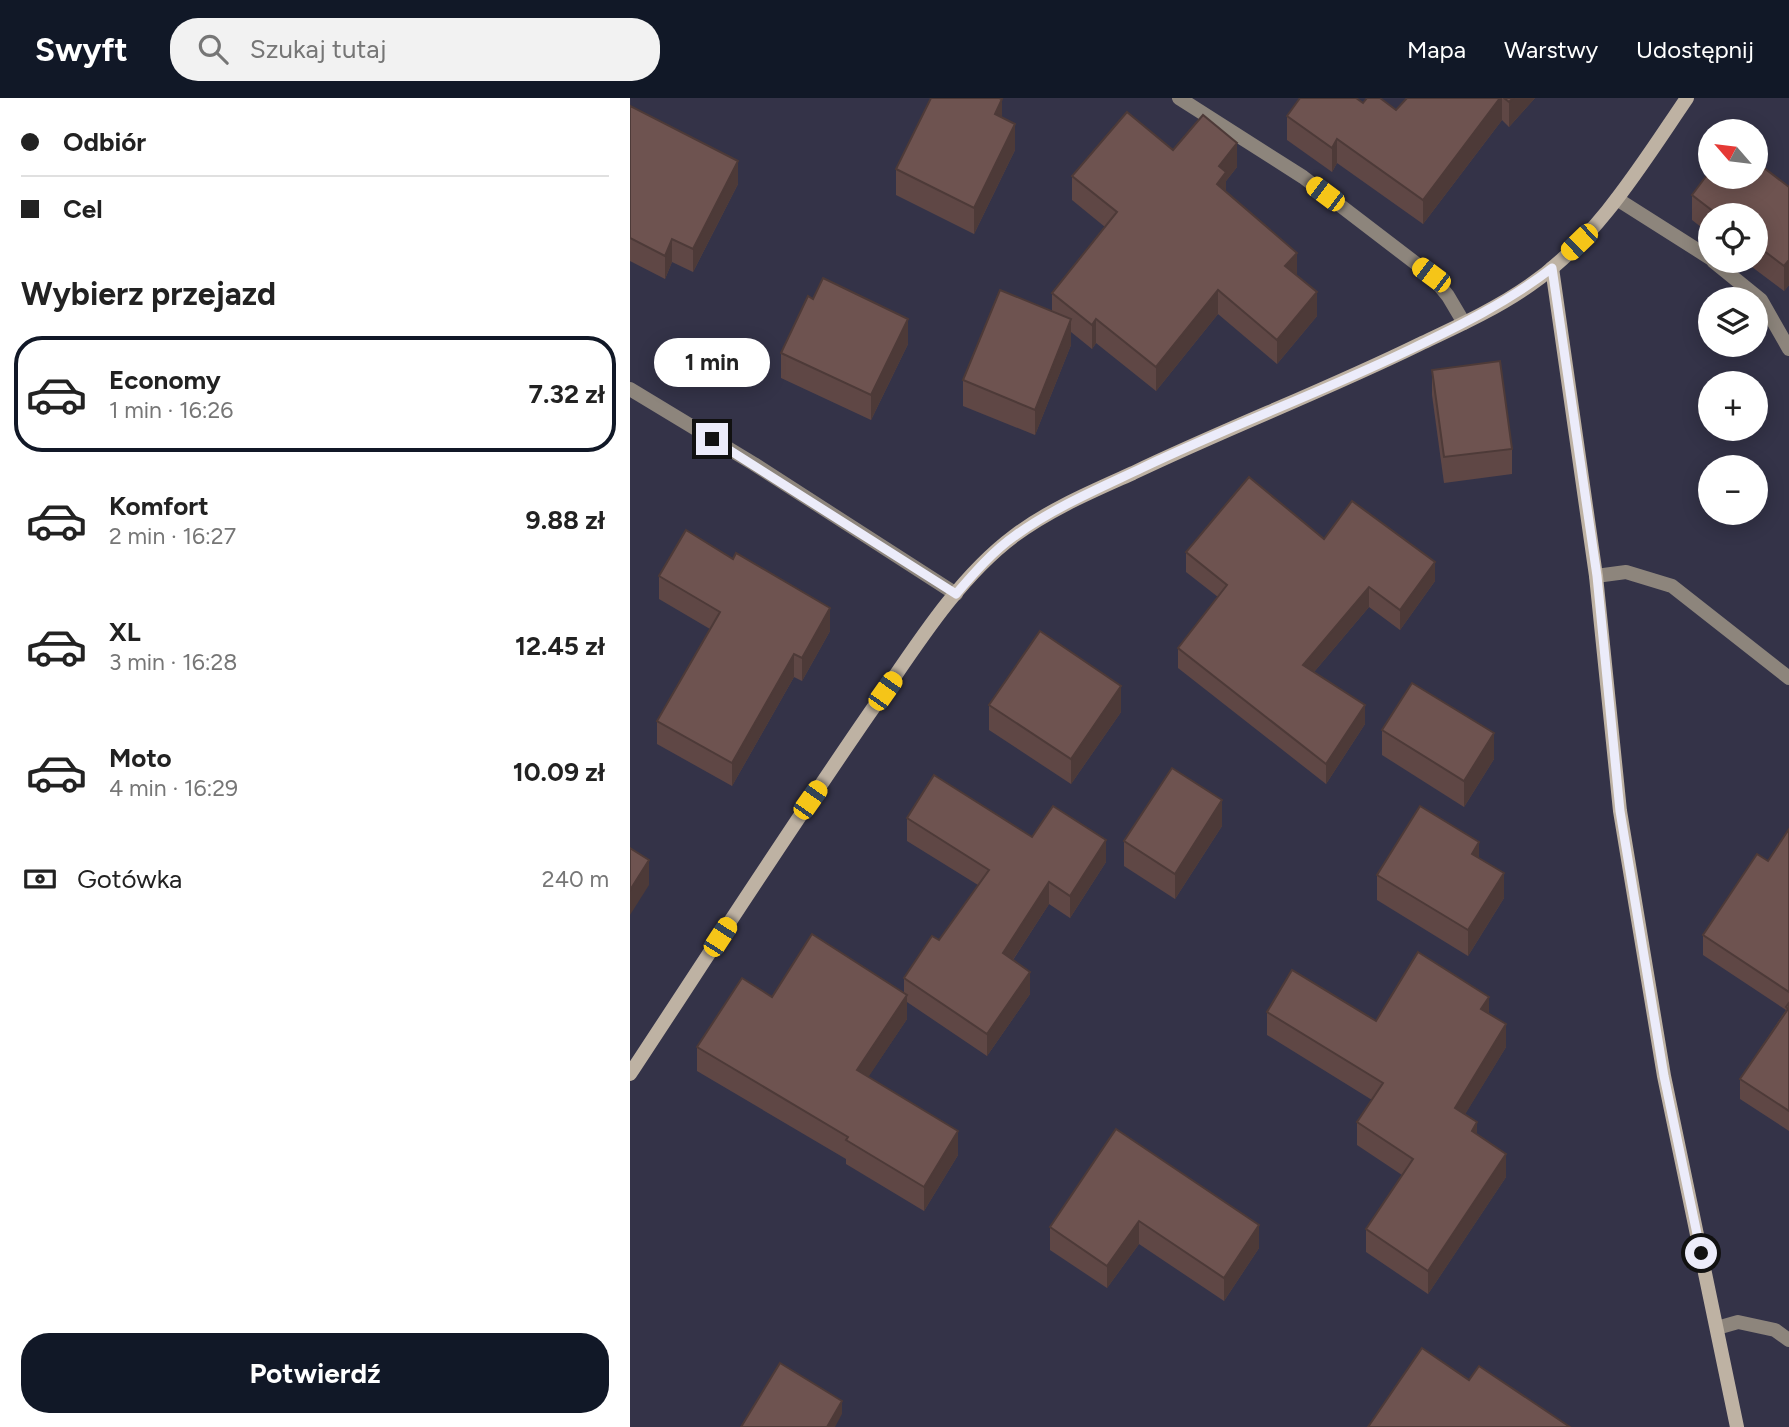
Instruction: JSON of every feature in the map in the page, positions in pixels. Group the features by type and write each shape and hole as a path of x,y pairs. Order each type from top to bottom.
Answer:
{"street":[{"path":"1179,98 1303,177 1431,275 1448,296 1464,323"},
{"path":"630,1074 810,800 915,648 981,565 1015,535 1069,503 1186,447 1378,365 1464,323 1529,286 1579,242 1617,199 1687,98"},
{"path":"1617,199 1698,252"},
{"path":"1552,268 1597,576 1620,811 1664,1076 1737,1427"},
{"path":"1727,273 1760,300 1789,349"},
{"path":"630,389 754,464 956,594"},
{"path":"1597,576 1626,572 1672,586 1789,678"},
{"path":"1717,1328 1738,1322 1775,1330 1789,1340"}],"building":[{"path":"931,98 999,98 1002,99 995,114 1015,124 974,208 896,169"},
{"path":"1300,98 1356,98 1363,103 1367,98 1380,98 1396,110 1407,98 1500,98 1423,200 1337,139 1332,148 1287,116"},
{"path":"630,106 738,161 693,249 672,239 665,256 630,238"},
{"path":"1127,112 1173,150 1203,115 1237,143 1219,166 1226,172 1217,184 1297,253 1285,266 1317,292 1277,340 1218,290 1156,367 1096,319 1092,325 1052,293 1117,212 1072,176"},
{"path":"1768,171 1789,187 1789,260 1784,266 1768,254 1768,203 1702,203 1692,195 1698,187 1768,189"},
{"path":"823,278 908,319 871,395 781,353 808,296 813,299"},
{"path":"1000,290 1071,319 1035,410 963,380"},
{"path":"1500,361 1512,449 1444,457 1432,370"},
{"path":"1249,477 1324,539 1352,501 1435,562 1400,610 1369,587 1303,665 1365,705 1326,764 1178,648 1227,585 1186,552"},
{"path":"686,530 733,559 736,553 830,608 802,658 794,654 732,763 657,721 720,612 659,576"},
{"path":"1040,631 1121,686 1071,759 989,705"},
{"path":"1412,683 1494,733 1464,781 1382,730"},
{"path":"1172,768 1222,800 1175,874 1124,841"},
{"path":"934,775 1032,837 1053,806 1106,840 1070,896 1049,882 1003,953 1030,972 987,1034 904,978 932,936 939,940 989,870 907,818"},
{"path":"1420,806 1479,842 1472,854 1504,873 1468,930 1377,875"},
{"path":"1789,829 1789,992 1703,935 1757,854 1768,861"},
{"path":"630,848 649,860 630,890"},
{"path":"812,934 907,995 857,1070 958,1131 924,1187 846,1140 848,1137 697,1047 742,978 772,997"},
{"path":"1418,952 1489,997 1481,1009 1506,1024 1455,1108 1477,1122 1472,1131 1506,1154 1428,1271 1366,1229 1413,1159 1357,1122 1383,1083 1267,1012 1292,970 1376,1021"},
{"path":"1789,1003 1789,1111 1740,1079 1788,1009 1786,1007"},
{"path":"1116,1129 1259,1225 1224,1278 1139,1221 1107,1266 1050,1227"},
{"path":"1422,1348 1469,1380 1479,1366 1570,1427 1368,1427"},
{"path":"780,1363 842,1401 827,1427 741,1427"}],"route":[{"path":"712,439 956,594 981,565 1015,535 1069,503 1186,447 1378,365 1443,334 1529,286 1552,268 1597,576 1620,811 1664,1076 1701,1253"}]}
